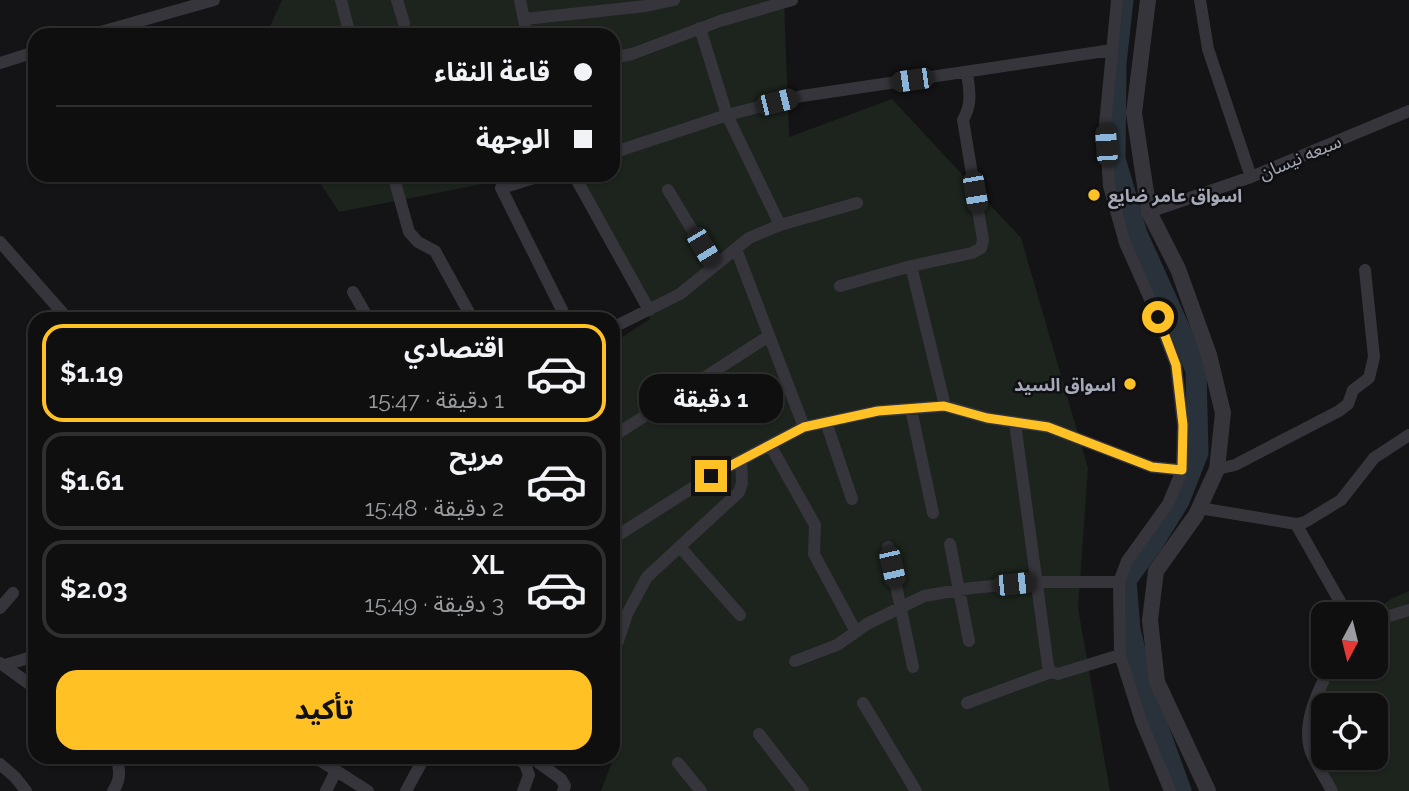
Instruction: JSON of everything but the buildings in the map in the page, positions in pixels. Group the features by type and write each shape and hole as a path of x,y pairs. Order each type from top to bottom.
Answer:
{"street":[{"path":"115,28 214,0"},
{"path":"341,0 348,28"},
{"path":"397,0 404,23"},
{"path":"520,0 526,28"},
{"path":"525,19 674,0"},
{"path":"620,56 792,0"},
{"path":"1117,0 1105,124 1109,186 1125,243 1176,365 1183,425 1182,470 1168,504 1127,561 1119,582 1120,655 1141,721 1171,791"},
{"path":"1148,0 1134,113 1149,212 1178,269 1209,355 1223,412 1217,469 1199,508 1156,571 1150,620 1157,682 1208,791"},
{"path":"1200,0 1208,50 1251,177"},
{"path":"700,28 727,115 780,225"},
{"path":"620,150 727,115 802,96 1112,50"},
{"path":"0,63 28,54"},
{"path":"840,286 911,266 972,253 981,248 983,240 963,120 969,109 970,99 967,72"},
{"name":"سبعه نيسان","path":"1149,212 1251,177 1409,111"},
{"path":"395,182 409,232 418,242 435,251 469,312"},
{"path":"521,182 501,188 563,312"},
{"path":"578,182 649,310"},
{"path":"668,190 714,266"},
{"path":"620,324 680,294 749,238 780,225 857,203"},
{"path":"0,242 62,312"},
{"path":"736,248 804,427"},
{"path":"911,266 944,406"},
{"path":"1217,469 1235,465 1339,411 1348,404 1353,390 1369,378 1374,357 1365,270"},
{"path":"353,292 365,312"},
{"path":"620,432 769,336"},
{"path":"620,534 711,476 804,427 878,411 944,406 987,418 1048,427 1152,467 1182,470"},
{"path":"911,409 933,513"},
{"path":"826,422 852,499"},
{"path":"1014,423 1051,672"},
{"path":"1199,508 1296,524 1305,522 1341,500 1374,458 1409,435"},
{"path":"770,445 815,525 814,554 856,632"},
{"path":"620,635 627,614 647,577 739,492 742,483 741,460"},
{"path":"1296,524 1340,602"},
{"path":"950,544 969,641"},
{"path":"680,547 740,615"},
{"path":"888,547 913,667"},
{"path":"795,661 837,645 924,596 1036,582 1119,582"},
{"path":"0,608 13,593"},
{"path":"1388,616 1409,610"},
{"path":"967,703 1051,672 1058,674 1120,655"},
{"path":"2,664 28,658"},
{"path":"2,664 28,683"},
{"path":"1325,679 1312,708 1308,734 1310,748 1332,791"},
{"path":"863,703 916,791"},
{"path":"759,734 803,791"},
{"path":"678,763 701,791"},
{"path":"0,764 26,791"},
{"path":"113,791 118,783 119,764"},
{"path":"325,764 368,791"},
{"path":"406,791 421,764"},
{"path":"523,791 528,775 527,764"},
{"path":"536,764 561,779 565,786 563,791"},
{"path":"326,791 336,771"}],"shaded area":[{"path":"282,0 784,0 789,137 892,99 1021,238 1088,468 1078,608 1110,791 601,791 611,764 620,764 620,338 650,319 575,182 620,182 620,28 269,28"},
{"path":"320,182 493,182 339,212"},
{"path":"1409,591 1409,791 1337,791 1328,770 1388,770 1388,693 1321,693 1331,679 1388,679 1387,602"}],"waterway":[{"path":"1123,0 1116,63 1115,159 1137,234 1196,371 1198,453 1179,501 1126,580 1130,630 1145,691 1181,791"}],"place":[{"name":"اسواق عامر ضايع","path":"1094,195"},
{"name":"اسواق السيد","path":"1130,384"}],"route":[{"path":"711,476 804,427 878,411 944,406 987,418 1048,427 1152,467 1182,470 1183,425 1176,365 1158,317"}]}
